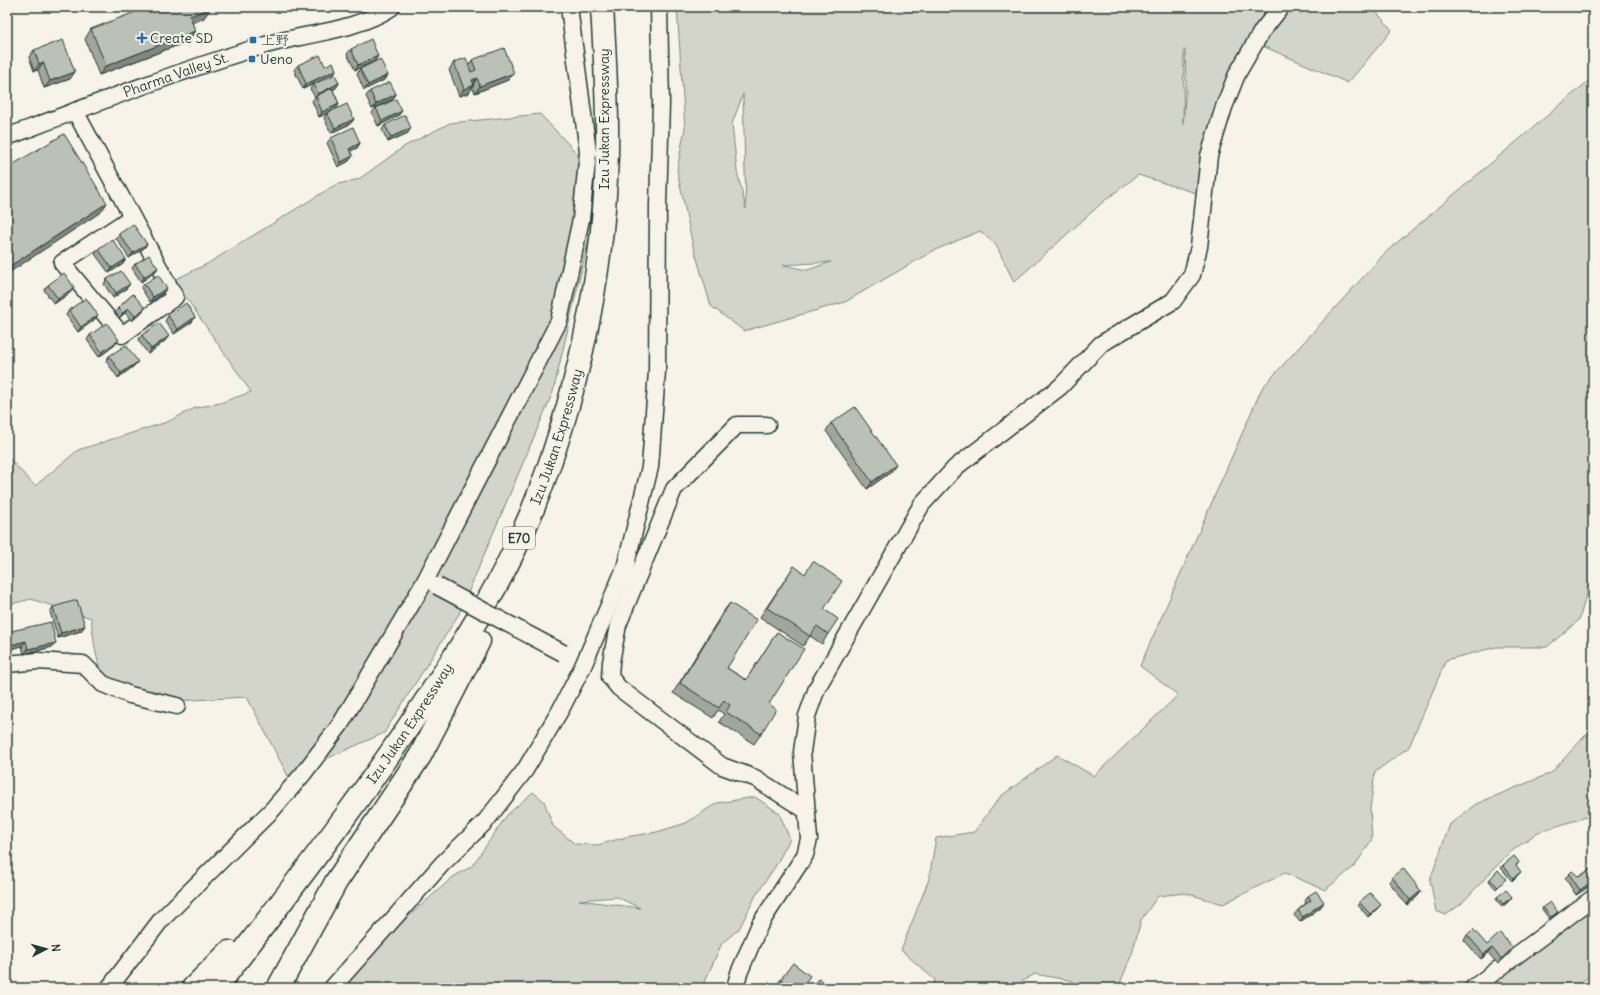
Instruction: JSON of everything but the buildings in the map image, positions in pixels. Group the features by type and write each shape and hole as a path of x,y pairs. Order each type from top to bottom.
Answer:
{"highway":[{"name":"Izu Jukan Expressway","path":"216,988 398,744 472,630 502,574 530,516 557,440 575,377 590,306 602,228 607,148 607,76 602,7"},
{"name":"Izu Jukan Expressway","path":"228,988 406,752 482,635 512,580 536,525 566,443 584,379 611,229 616,155 616,76 611,7"},
{"path":"278,988 336,882 420,756 482,635"},
{"path":"193,988 288,892"}],"street":[{"name":"Pharma Valley St.","path":"7,137 214,61 266,45 354,25 381,14 392,7"},
{"path":"109,988 161,920 272,810 303,774 340,725 431,584 559,321 582,219 588,152 569,7"},
{"path":"332,988 442,864 485,822 525,770 561,708 583,666 625,568 650,467 657,371 658,205 661,104 659,7"},
{"path":"735,988 739,973 760,924 805,855 809,839 802,752 807,716 817,688 922,504 956,467 1060,387 1101,344 1173,301 1192,275 1199,247 1209,156 1224,107 1237,74 1262,31 1281,7"},
{"path":"75,111 132,217 175,297 122,335 62,263 132,217"},
{"path":"767,425 737,425 674,489 618,625 611,662 610,677 619,688 722,766 756,778 807,811"},
{"path":"431,584 563,653 583,666"},
{"path":"602,620 618,625"},
{"path":"7,664 38,661 83,664 103,684 130,695 177,706"},
{"path":"1473,988 1593,898"}],"shaded area":[{"path":"677,7 1281,7 1227,99 1196,193 1138,175 1104,201 1014,282 996,245 980,231 933,251 845,302 744,331 711,306 692,242 677,170 685,128","holes":["1184,50 1186,84 1183,125","743,94 746,209 737,171 732,124","831,262 807,270 783,265"]},
{"path":"1283,7 1372,7 1392,30 1348,83 1258,44"},
{"path":"1593,77 1593,571 1579,620 1547,647 1496,647 1446,660 1409,747 1375,772 1370,809 1372,839 1355,866 1325,890 1285,873 1223,904 1185,893 1158,896 1141,920 1132,954 1118,988 1073,988 1073,981 1035,974 1010,988 932,988 935,980 901,950 929,879 936,838 974,832 1000,797 1057,755 1094,776 1178,695 1140,666 1262,388 1386,252"},
{"path":"540,114 588,165 591,230 553,392 459,614 384,733 288,776 247,697 173,701 103,684 95,649 91,618 31,599 7,605 7,456 35,486 78,450 167,422 195,408 220,403 251,392 174,280 207,264 335,185 359,179 405,146 450,123"},
{"path":"1593,727 1593,815 1538,832 1508,854 1461,904 1446,915 1436,911 1430,880 1450,824 1476,804 1551,773"},
{"path":"533,792 544,801 553,826 575,844 598,845 626,837 657,832 686,823 717,803 755,797 779,813 790,839 775,867 756,895 739,929 722,943 702,988 349,988 345,985 384,938 453,877 472,866 507,815","holes":["617,897 640,908 579,900"]},
{"path":"1593,905 1593,974 1573,988 1487,988"}],"place":[{"name":"Create SD","path":"142,38"},
{"name":"上野","path":"253,40"},
{"name":"Ueno","path":"252,59"}]}
